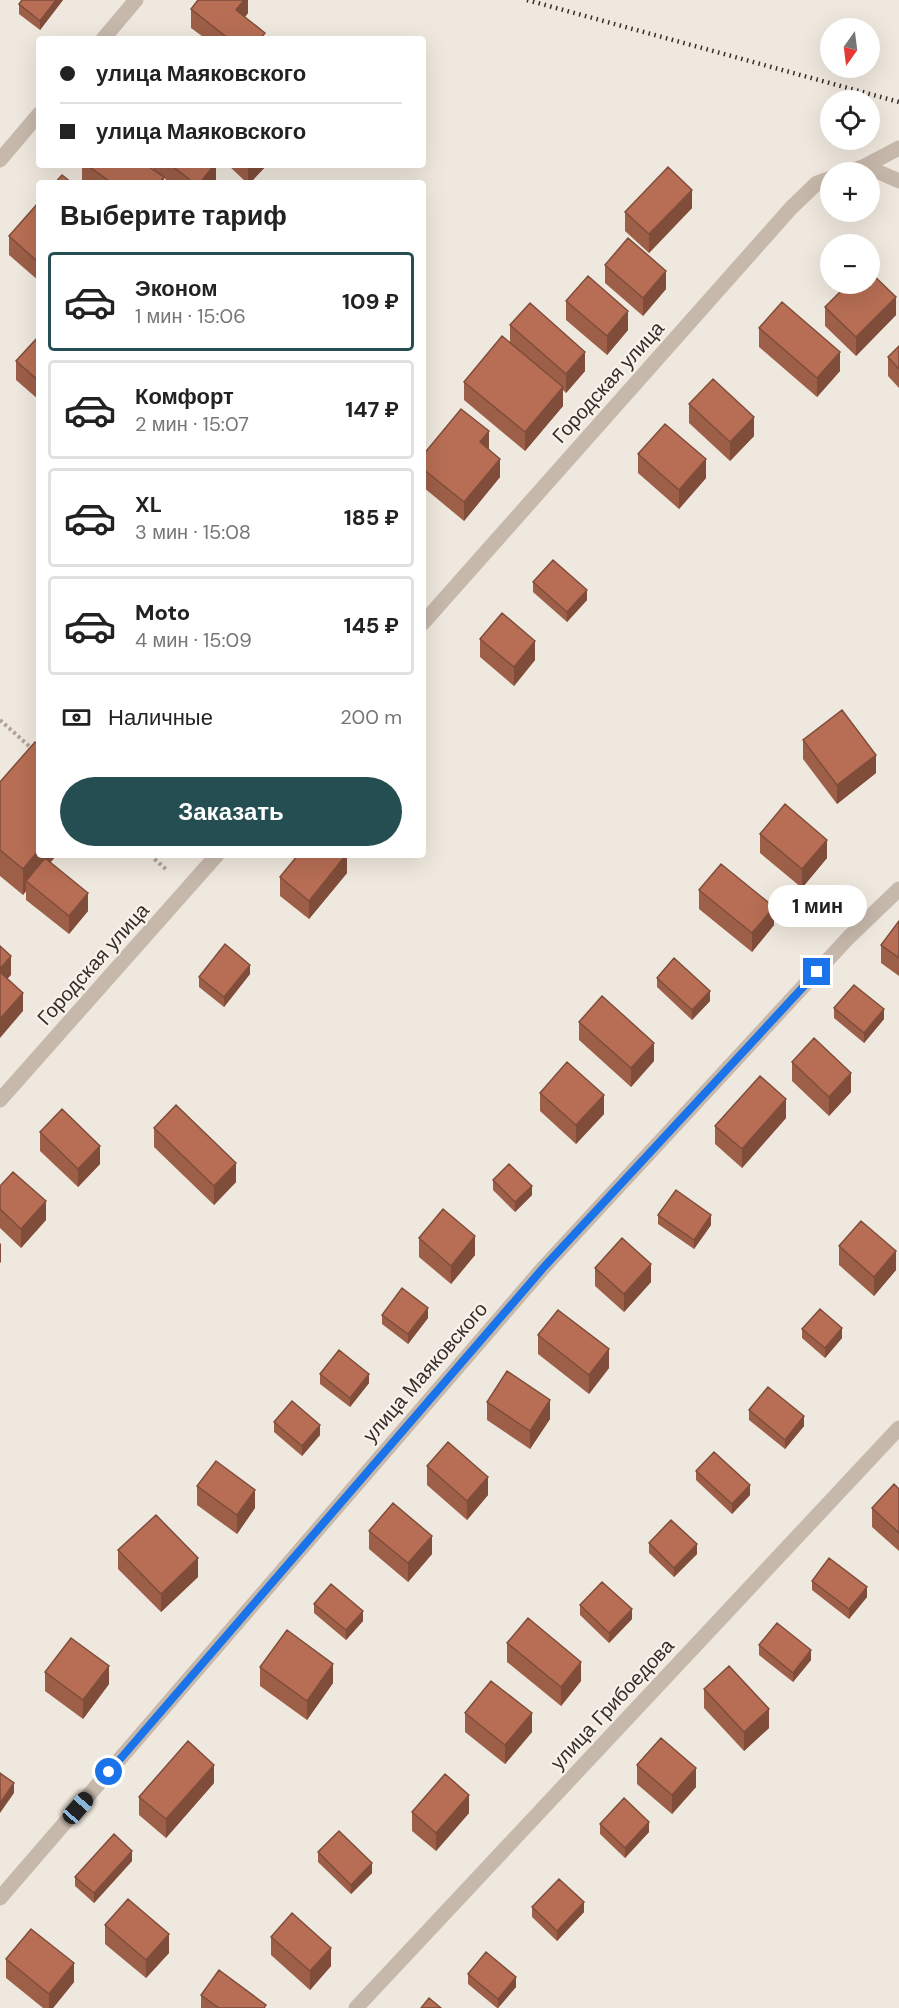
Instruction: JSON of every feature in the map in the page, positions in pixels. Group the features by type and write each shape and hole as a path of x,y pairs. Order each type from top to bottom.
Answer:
{"street":[{"path":"106,36 136,0"},
{"path":"0,160 36,118"},
{"path":"873,162 899,147"},
{"path":"880,172 899,181"},
{"name":"Городская улица","path":"426,619 791,207 820,182"},
{"name":"Городская улица","path":"0,1100 214,858"},
{"name":"улица Маяковского","path":"0,1898 544,1267 849,937 899,889"},
{"name":"улица Грибоедова","path":"356,2008 899,1428"}],"path":[{"path":"0,720 36,752"}],"building":[{"path":"22,0 56,0 40,21 19,4"},
{"path":"198,0 244,0 236,10 265,33 262,36 225,36 191,9"},
{"path":"668,167 692,190 649,234 625,212"},
{"path":"91,168 150,168 164,177 162,180 108,180"},
{"path":"175,168 212,168 202,180 190,180"},
{"path":"62,175 68,180 58,180"},
{"path":"36,205 36,260 9,236"},
{"path":"628,238 666,271 643,298 605,265"},
{"path":"588,276 628,311 607,336 566,301"},
{"path":"880,282 896,297 856,337 825,307 838,294 880,294"},
{"path":"782,302 840,352 817,378 759,328"},
{"path":"530,303 585,352 566,374 510,325"},
{"path":"502,336 563,387 525,432 464,382"},
{"path":"36,339 36,378 16,361"},
{"path":"899,346 899,369 888,357"},
{"path":"713,379 754,417 730,442 689,404"},
{"path":"461,409 489,431 480,442 500,459 464,502 426,471 426,451"},
{"path":"665,424 706,459 679,490 638,454"},
{"path":"553,560 587,590 567,612 533,582"},
{"path":"502,613 535,641 514,667 480,639"},
{"path":"842,710 876,755 837,785 803,740"},
{"path":"36,743 36,854 23,869 0,850 0,782"},
{"path":"785,804 827,840 802,869 760,834"},
{"path":"45,858 88,893 69,916 26,881"},
{"path":"296,858 344,858 309,901 280,877"},
{"path":"721,864 774,907 752,933 699,890"},
{"path":"899,921 899,958 881,945"},
{"path":"225,944 250,965 224,997 199,977"},
{"path":"0,946 11,956 0,969"},
{"path":"674,958 710,991 692,1010 657,978"},
{"path":"0,972 23,993 0,1019"},
{"path":"854,985 884,1009 864,1033 834,1008"},
{"path":"602,996 654,1043 631,1068 579,1022"},
{"path":"814,1038 851,1073 829,1097 792,1062"},
{"path":"567,1062 604,1095 576,1125 540,1093"},
{"path":"760,1076 786,1099 742,1149 715,1126"},
{"path":"176,1105 236,1163 214,1186 154,1128"},
{"path":"62,1109 100,1146 78,1169 40,1132"},
{"path":"509,1164 532,1186 515,1202 493,1180"},
{"path":"13,1172 46,1201 21,1229 0,1209 0,1186"},
{"path":"676,1190 711,1215 694,1240 658,1215"},
{"path":"443,1209 475,1236 451,1266 419,1238"},
{"path":"861,1221 896,1251 874,1277 839,1246"},
{"path":"622,1238 651,1264 624,1294 595,1268"},
{"path":"402,1288 428,1308 408,1334 382,1315"},
{"path":"820,1309 842,1328 825,1348 802,1329"},
{"path":"558,1310 609,1349 589,1375 538,1335"},
{"path":"339,1350 369,1374 350,1398 320,1374"},
{"path":"507,1371 550,1400 530,1431 487,1402"},
{"path":"768,1387 804,1416 785,1440 749,1410"},
{"path":"292,1401 320,1425 302,1446 274,1422"},
{"path":"448,1442 488,1477 467,1501 427,1466"},
{"path":"714,1452 750,1485 732,1504 696,1471"},
{"path":"216,1461 255,1490 237,1515 197,1486"},
{"path":"894,1484 899,1489 899,1533 872,1508"},
{"path":"393,1503 432,1536 408,1563 369,1531"},
{"path":"156,1515 198,1558 161,1594 118,1550"},
{"path":"671,1520 697,1544 674,1568 649,1543"},
{"path":"829,1558 867,1587 849,1609 812,1581"},
{"path":"602,1582 632,1609 609,1633 580,1605"},
{"path":"331,1584 363,1611 346,1630 314,1604"},
{"path":"528,1618 581,1662 561,1687 507,1643"},
{"path":"777,1623 811,1650 793,1673 759,1645"},
{"path":"287,1630 333,1664 307,1701 260,1667"},
{"path":"71,1638 109,1666 83,1700 45,1672"},
{"path":"729,1666 769,1709 744,1732 704,1689"},
{"path":"491,1681 532,1713 505,1745 465,1713"},
{"path":"661,1738 696,1768 672,1795 637,1765"},
{"path":"188,1741 214,1765 166,1819 139,1797"},
{"path":"0,1773 14,1783 0,1803"},
{"path":"445,1774 469,1795 436,1833 412,1812"},
{"path":"624,1798 649,1822 625,1848 600,1824"},
{"path":"339,1831 372,1863 351,1885 318,1852"},
{"path":"114,1834 132,1851 94,1893 75,1877"},
{"path":"559,1879 584,1902 557,1931 532,1907"},
{"path":"128,1899 169,1934 146,1960 105,1925"},
{"path":"292,1913 331,1948 310,1971 271,1937"},
{"path":"31,1929 74,1963 49,1994 6,1959"},
{"path":"486,1952 516,1977 498,1999 468,1974"},
{"path":"219,1970 266,2005 264,2008 219,2008 201,1995"},
{"path":"429,1998 441,2008 421,2008"}],"railway":[{"path":"527,0 899,102"}],"route":[{"path":"109,1772 544,1267 817,972"}]}
